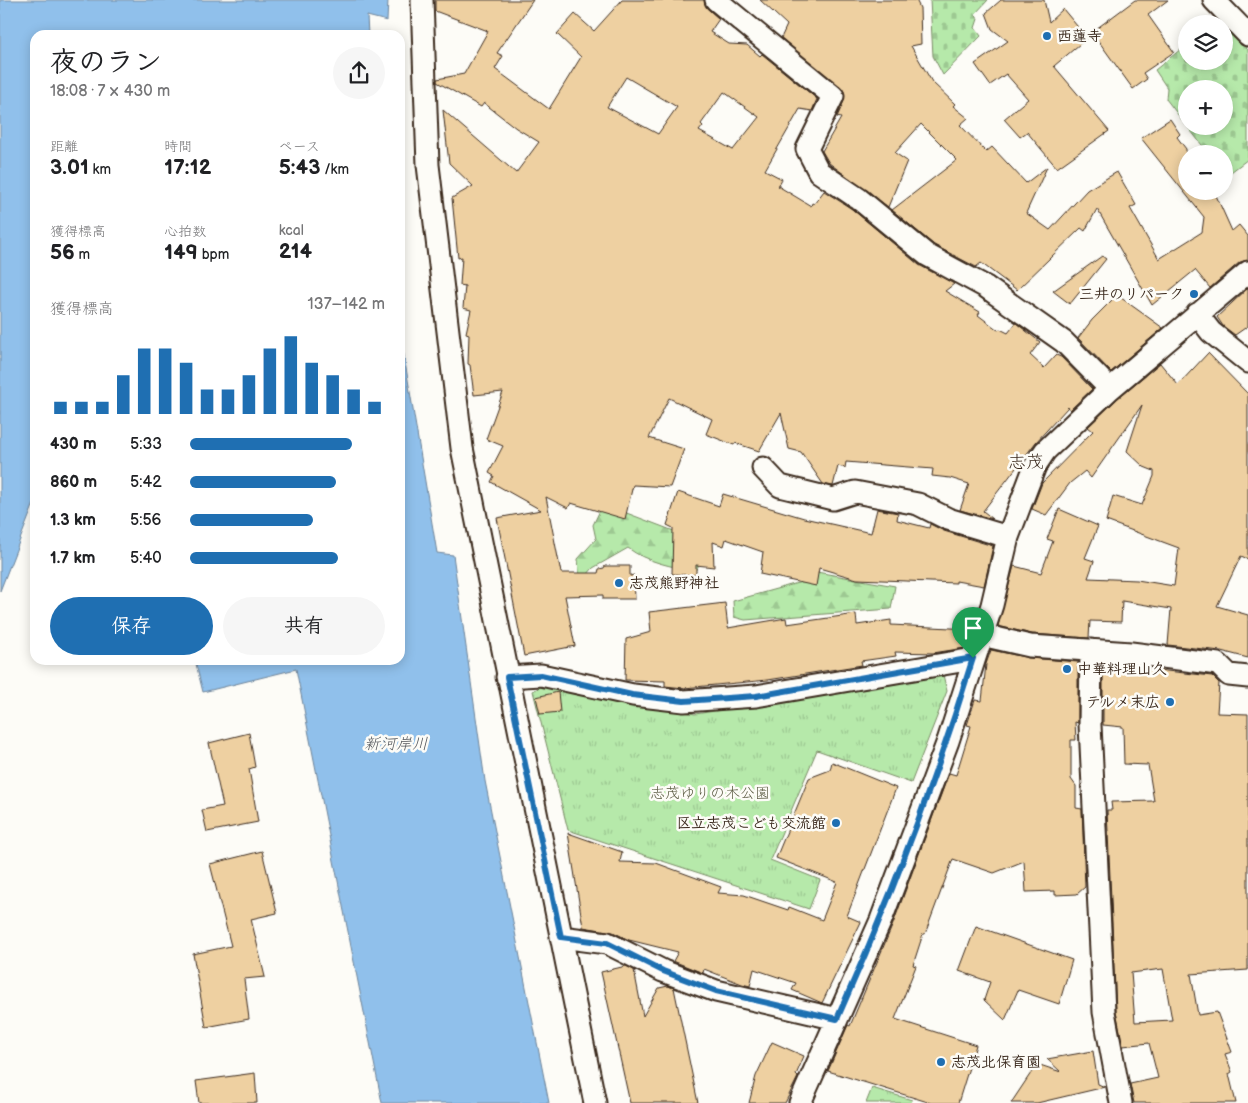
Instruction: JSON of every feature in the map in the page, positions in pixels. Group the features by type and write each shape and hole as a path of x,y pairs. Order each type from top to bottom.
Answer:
{"street":[{"path":"422,0 428,166 461,438 507,677 595,1103"},
{"path":"716,0 833,96 807,148 819,172 859,199 927,255 986,287 1056,336 1110,389"},
{"path":"1214,0 1248,35"},
{"path":"800,1103 881,920 948,741 973,658 979,649 992,605 1008,537 1034,466 1045,451 1110,389 1248,272"},
{"path":"1197,314 1211,332 1248,362"},
{"path":"763,468 780,486 833,499 855,492 918,504 948,519 1008,537"},
{"path":"982,634 1030,646 1091,650 1218,664 1229,675 1248,677"},
{"path":"1091,650 1090,725 1104,1012 1121,1103"},
{"path":"507,677 541,675 632,695 684,701 756,696 973,658"},
{"path":"561,937 607,943 663,971 716,991 837,1019"}],"green space":[{"path":"930,0 988,0 975,14 978,19 975,28 981,36 943,75 933,56"},
{"path":"1233,34 1248,50 1248,159 1233,170 1233,145 1202,145 1194,135 1233,135 1233,80 1178,80 1178,115 1166,99 1167,88 1155,70 1178,51 1178,70 1233,70"},
{"path":"603,504 700,541 708,551 695,571 651,560 628,548 593,568 580,583 578,559 596,539 593,525"},
{"path":"811,571 895,586 891,609 745,620 734,617 733,601 805,581"},
{"name":"志茂ゆりの木公園","path":"942,671 947,691 911,783 817,750 770,860 820,880 809,909 568,830 533,691 542,686 695,714 895,684"},
{"path":"872,1088 912,1100 911,1103 866,1103"}],"water":[{"path":"0,0 388,0 387,21 367,16 368,30 30,30 30,514 0,591"},
{"name":"新河岸川","path":"405,362 437,553 453,555 485,781 549,1103 382,1103 296,669 203,692 196,665 405,665"}],"building":[{"path":"435,0 533,0 497,53 503,56 495,69 549,109 581,57 557,34 575,14 594,31 622,0 704,0 708,9 719,19 710,32 729,44 747,45 760,56 762,54 817,99 812,111 800,109 765,170 782,179 778,186 811,206 824,191 852,209 919,265 954,284 945,291 980,312 978,315 998,330 1000,329 1008,333 1016,323 1040,342 1030,355 1044,368 1056,355 1061,357 1092,389 1070,410 1068,407 1036,442 983,511 993,519 960,510 969,484 950,478 932,476 933,469 846,462 845,468 838,466 833,486 823,484 801,452 789,449 781,413 759,451 735,443 734,445 706,434 712,419 669,398 649,438 684,449 670,487 633,485 625,519 571,503 568,508 546,497 561,573 598,573 599,569 605,566 630,566 630,576 634,575 635,599 603,599 603,595 565,596 575,646 524,656 497,518 541,510 491,482 494,476 489,473 503,446 486,439 503,392 474,395 470,365 468,364 469,334 466,333 471,310 463,308 465,286 460,285 462,257 458,258 452,198 473,186 449,163 443,110 516,173 539,142 516,128 484,103 481,107 437,82 437,79 464,74 488,31 435,11","holes":["626,77 677,107 658,134 607,107","724,92 759,117 733,150 699,131 703,126 701,124"]},
{"path":"760,0 916,0 920,8 921,44 911,46 932,82 955,104 953,106 968,118 960,125 986,152 992,147 1026,183 1047,167 1026,213 1050,230 1087,190 1117,172 1136,205 1130,208 1159,259 1202,232 1204,217 1190,200 1218,200 1232,231 1239,225 1248,236 1248,260 1240,262 1210,288 1195,270 1152,305 1097,209 1085,231 1081,228 1017,290 981,263 976,267 934,245 892,210 957,160 921,124 895,153 907,161 888,207 829,163 822,151 841,118 837,117 844,101 844,91 781,38 787,25"},
{"path":"1001,0 1044,0 1049,22 1063,9 1087,38 1054,66 1109,131 1057,168 1027,132 1020,137 1004,119 1028,99 1006,74 990,85 975,64 1008,41 992,29 986,13"},
{"path":"1135,0 1168,0 1148,15 1174,52 1143,73 1147,79 1133,89 1092,32"},
{"path":"1170,119 1178,131 1179,135 1177,137 1183,145 1178,145 1178,184 1141,138"},
{"path":"1102,256 1106,259 1070,304 1053,291"},
{"path":"1248,288 1248,326 1235,335 1223,326 1217,317"},
{"path":"1117,295 1163,328 1111,372 1078,338 1092,320"},
{"path":"1208,353 1248,394 1248,559 1241,556 1217,606 1248,615 1248,658 1221,651 1168,645 1171,609 1122,601 1121,622 1090,621 1089,638 1032,634 998,626 1014,566 1041,573 1053,541 1047,539 1059,509 1098,526 1085,558 1094,561 1088,578 1137,580 1174,586 1179,548 1106,521 1113,496 1142,505 1154,476 1154,471 1144,467 1127,451 1142,405 1091,478 1085,471 1070,483 1046,515 1032,509 1042,483 1093,431 1088,427 1118,398 1160,363 1178,385"},
{"path":"678,492 719,506 723,494 804,518 871,533 877,509 898,513 897,520 929,528 930,524 944,531 993,546 984,586 956,581 956,583 857,579 819,568 816,586 760,574 763,552 726,539 724,546 713,542 714,567 696,565 696,575 672,574 673,528 667,525"},
{"path":"725,603 728,628 786,618 787,624 856,614 857,625 891,620 891,625 971,629 965,648 933,653 895,652 896,656 861,661 862,665 768,680 684,688 665,686 665,681 625,680 626,639 651,632 649,612"},
{"path":"991,650 1029,658 1078,662 1078,723 1075,722 1076,740 1071,740 1071,779 1076,786 1076,808 1082,809 1085,887 1077,894 1055,895 1055,891 1026,892 1024,861 994,873 953,859 925,934 923,934 913,965 916,966 895,1019 976,1045 958,1103 931,1103 828,1071 848,1025 850,1026 893,924 949,773 956,775 971,726 967,725 975,700 982,701 986,664"},
{"path":"1103,664 1212,676 1219,683 1217,713 1248,714 1248,970 1191,974 1198,1015 1217,1012 1232,1052 1225,1054 1232,1072 1229,1074 1236,1103 1134,1103 1130,1084 1158,1078 1149,1043 1123,1046 1116,1011 1107,810 1112,810 1111,802 1154,801 1148,765 1124,764 1123,727 1103,725","holes":["1163,969 1172,1020 1135,1022 1131,973"]},
{"path":"558,692 560,712 540,714 536,697"},
{"path":"249,733 255,767 249,769 258,822 207,832 202,810 223,806 209,743"},
{"path":"832,762 896,788 847,916 861,922 822,1003 792,990 796,983 754,969 750,986 704,969 703,973 673,961 678,952 629,940 613,932 583,927 568,833 622,852 620,862 656,863 721,887 718,893 744,895 788,910 789,907 822,920 837,882 776,858 809,778 830,770"},
{"path":"262,851 277,913 251,919 265,977 244,979 249,1019 206,1027 193,954 231,946 210,864"},
{"path":"976,926 1072,960 1059,1004 1018,990 1005,1020 984,1000 990,982 959,971"},
{"path":"626,966 634,970 643,1016 659,988 668,986 674,988 698,1103 630,1103 601,972"},
{"path":"772,1042 804,1056 796,1075 798,1077 785,1103 749,1103 756,1076"},
{"path":"1093,1051 1098,1084 1105,1087 1037,1103 1011,1103 1037,1064 1061,1072 1047,1059"},
{"path":"255,1073 257,1103 199,1103 196,1081"}],"place":[{"name":"西蓮寺","path":"1047,36"},
{"name":"三井のリパーク","path":"1194,294"},
{"name":"志茂熊野神社","path":"619,583"},
{"name":"中華料理山久","path":"1067,669"},
{"name":"テルメ末広","path":"1170,702"},
{"name":"区立志茂こども交流館","path":"836,823"},
{"name":"志茂北保育園","path":"941,1062"}],"district":[{"name":"志茂","path":"1026,462"}],"route":[{"path":"973,658 948,741 881,920 837,1019 716,991 663,971 607,943 561,937 507,677 541,675 632,695 684,701 756,696 973,658"}]}
